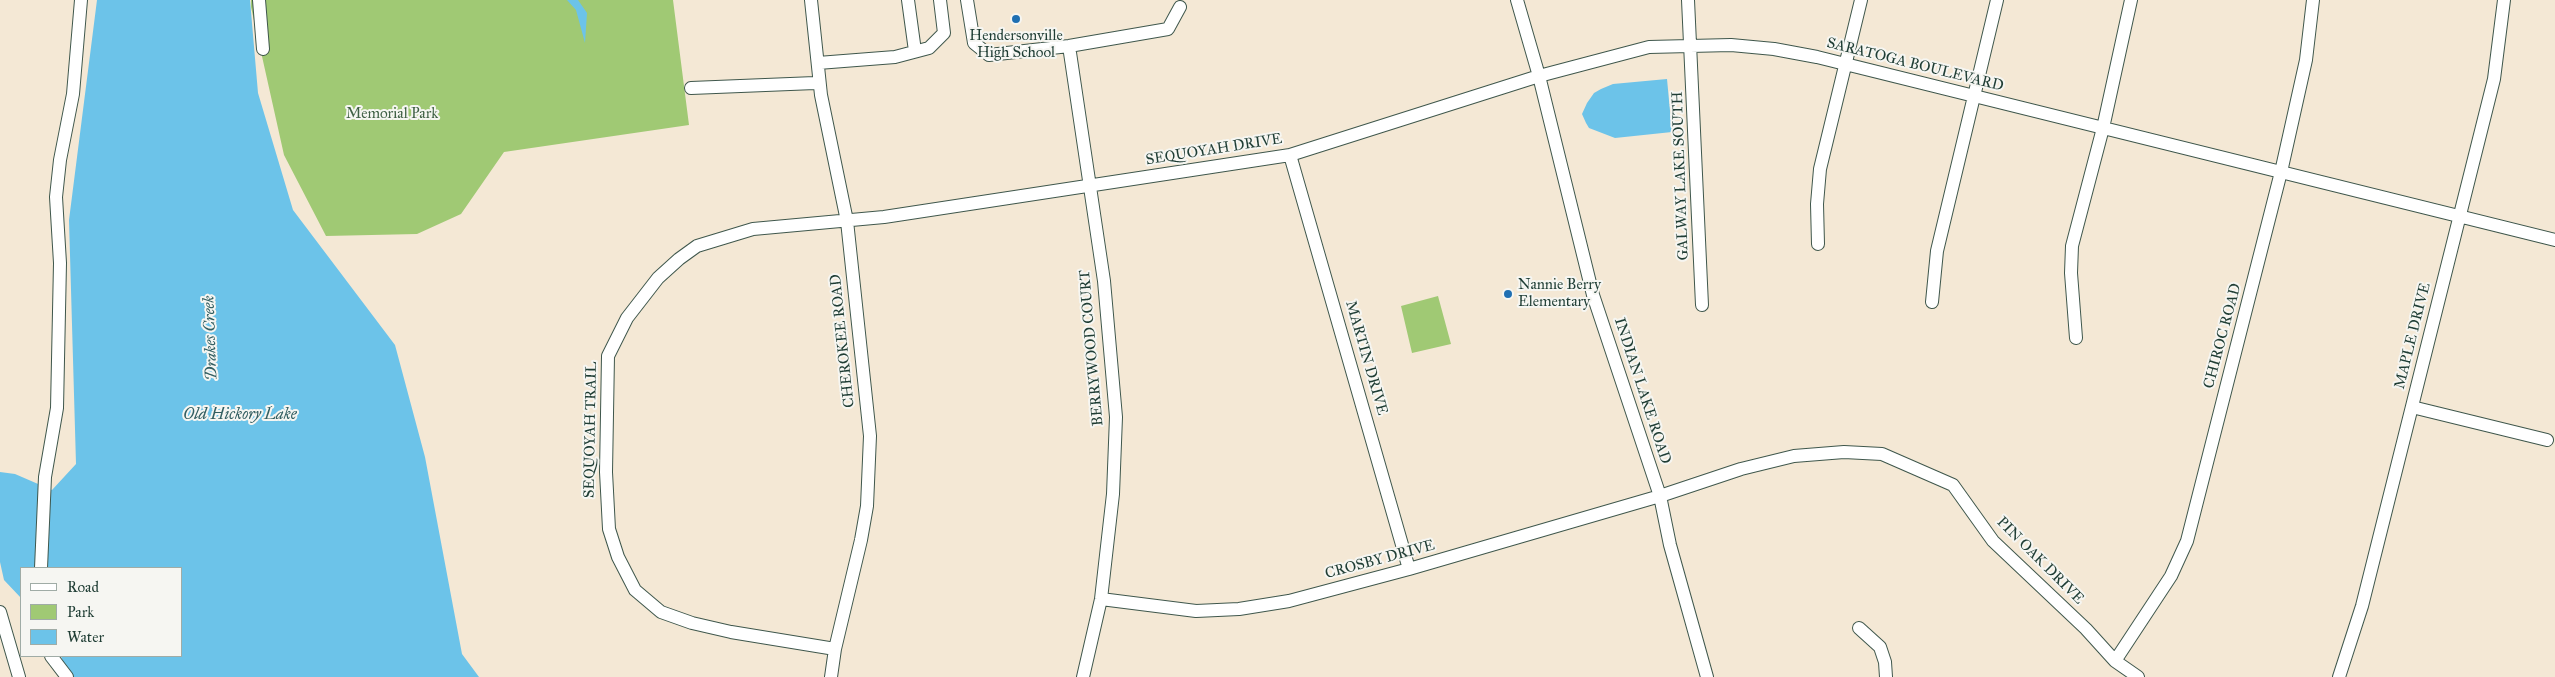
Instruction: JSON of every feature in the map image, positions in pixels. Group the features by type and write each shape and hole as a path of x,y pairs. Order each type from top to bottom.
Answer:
{"street":[{"path":"41,567 45,477 57,408 60,263 56,197 60,160 73,94 80,0"},
{"path":"258,0 264,49"},
{"name":"CHEROKEE ROAD","path":"811,0 821,95 847,221 870,436 870,471 861,540 835,648 831,677"},
{"path":"908,0 915,52"},
{"path":"818,63 896,57 929,48 944,33 940,0"},
{"path":"967,0 974,43 990,55 1068,46 1168,29 1180,7"},
{"name":"INDIAN LAKE ROAD","path":"1517,0 1593,294 1660,496 1670,545 1706,677"},
{"name":"GALWAY LAKE SOUTH","path":"1688,0 1692,46 1702,305"},
{"path":"1818,244 1817,204 1820,169 1861,0"},
{"path":"1932,302 1937,251 1997,0"},
{"path":"2076,338 2071,273 2072,246 2103,128 2131,0"},
{"name":"CHIROC ROAD","path":"2115,661 2171,576 2187,541 2281,172 2306,60 2312,0"},
{"name":"MAPLE DRIVE","path":"2339,677 2362,606 2494,79 2504,0"},
{"name":"SARATOGA BOULEVARD","path":"1538,76 1649,47 1731,45 1774,49 1845,64 2459,218 2555,240"},
{"name":"BERRYWOOD COURT","path":"1068,46 1104,281 1116,416 1113,494 1101,599 1083,677"},
{"name":"SEQUOYAH DRIVE","path":"884,216 1290,155 1538,76"},
{"path":"691,88 814,84"},
{"name":"MARTIN DRIVE","path":"1290,155 1410,569"},
{"name":"SEQUOYAH TRAIL","path":"835,648 731,632 692,623 661,612 635,590 618,558 608,529 606,458 608,356 627,318 658,278 698,246 753,229 884,216"},
{"path":"2412,407 2547,440"},
{"name":"PIN OAK DRIVE","path":"1660,496 1741,469 1794,456 1844,452 1882,454 1953,485 1994,541 2086,629 2115,661 2138,677"},
{"name":"CROSBY DRIVE","path":"1101,599 1196,611 1239,609 1289,601 1410,569 1660,496"},
{"path":"0,612 19,677"},
{"path":"1859,628 1880,648 1885,662 1886,677"},
{"path":"52,657 67,677"}],"green space":[{"name":"Memorial Park","path":"251,0 673,0 689,125 504,152 461,214 417,234 326,236 284,155"},
{"path":"1438,296 1451,344 1412,353 1401,306"}],"water":[{"name":"Old Hickory Lake","path":"97,0 250,0 258,93 293,210 395,345 425,457 462,654 479,677 68,677 61,657 182,657 182,567 20,567 20,597 4,580 0,562 0,472 15,474 52,490 76,464 69,220"},
{"path":"567,0 578,0 587,13 585,43 576,10"},
{"path":"1667,79 1672,132 1615,138 1589,128 1586,123 1582,114 1594,93 1601,89 1613,84"}],"place":[{"name":"Hendersonville High School","path":"1016,19"},
{"name":"Nannie Berry Elementary","path":"1508,294"}],"water label":[{"name":"Drakes Creek","path":"211,338"}]}
